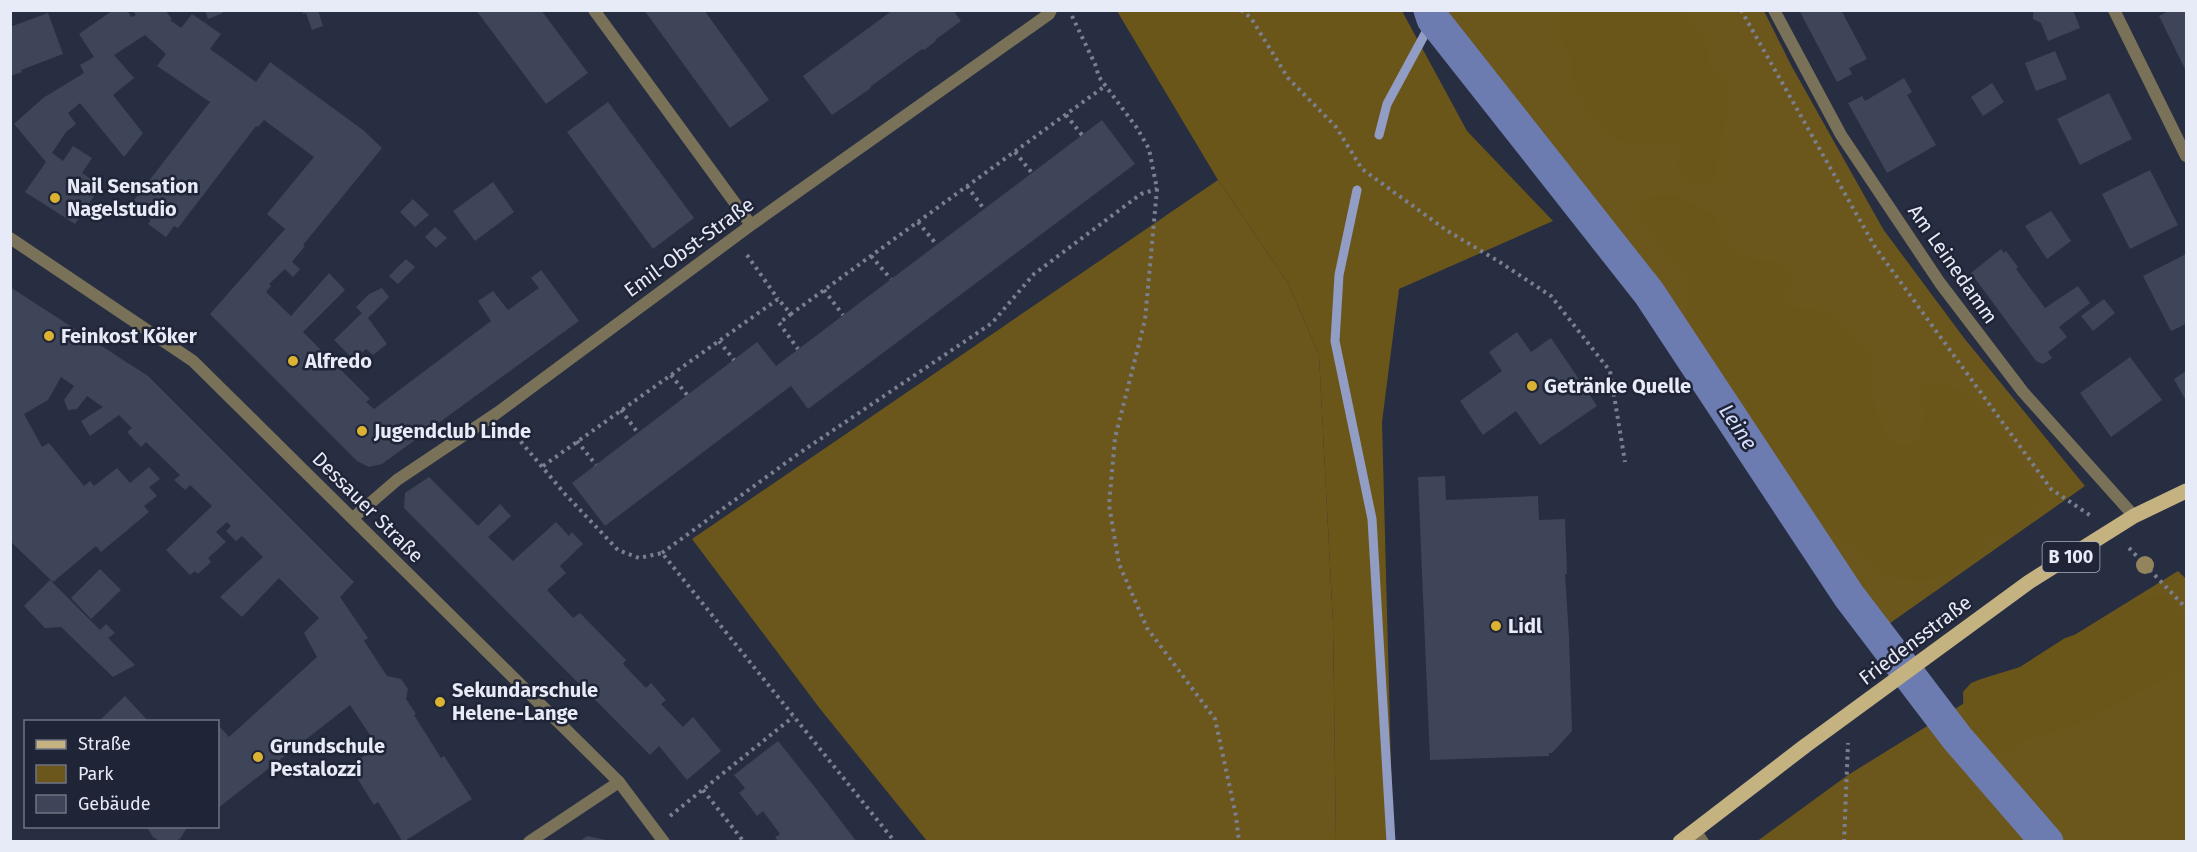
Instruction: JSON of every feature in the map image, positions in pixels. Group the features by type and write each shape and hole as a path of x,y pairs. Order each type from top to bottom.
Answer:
{"main road":[{"name":"Friedensstraße","path":"1680,842 1699,836 1805,747 2030,582 2134,516 2187,491"}],"street":[{"path":"594,10 751,225"},
{"name":"Emil-Obst-Straße","path":"353,518 397,480 497,413 751,225 1040,21 1049,14 1050,10"},
{"name":"Am Leinedamm","path":"1774,10 1841,135 1940,283 2024,392 2134,516"},
{"path":"2114,10 2187,156"},
{"name":"Dessauer Straße","path":"10,238 193,361 618,782 664,842"},
{"path":"529,842 618,782"}],"path":[{"path":"1069,10 1099,77 1137,128 1149,149 1157,189 1145,320 1115,438 1109,505 1119,564 1147,628 1215,719 1236,816 1239,842"},
{"path":"1241,10 1251,18 1288,78 1336,128 1362,169 1446,230 1551,296 1610,371 1625,462"},
{"path":"798,349 779,323 1105,86"},
{"path":"1066,115 1082,135"},
{"path":"1015,152 1032,173"},
{"path":"967,186 984,209"},
{"path":"497,413 565,494 618,550 639,558 662,553 798,454 992,323 1034,273 1141,194 1157,189"},
{"path":"918,222 937,245"},
{"path":"734,238 791,314"},
{"path":"871,256 891,279"},
{"path":"824,290 843,315"},
{"path":"543,466 778,299"},
{"path":"719,341 734,360"},
{"path":"671,375 688,396"},
{"path":"621,411 638,433"},
{"path":"577,441 596,465"},
{"path":"2112,531 2187,608"},
{"path":"662,553 895,842"},
{"path":"1844,842 1849,716"},
{"path":"654,828 793,717"},
{"path":"703,790 744,842"}],"green space":[{"path":"1430,11 1764,11 1791,65 1883,229 1964,338 2085,486 1876,633 1649,293 1433,19"},
{"path":"1218,180 1288,283 1319,355 1333,623 1336,841 927,841 821,710 692,539"},
{"path":"2178,571 2186,579 2186,841 1756,842 1848,775"}],"shaded area":[{"path":"1658,10 1682,15 1695,24 1703,36 1709,65 1725,82 1729,105 1716,164 1717,179 1708,184 1694,186 1676,169 1680,156 1680,143 1653,141 1633,144 1614,138 1593,116 1572,80 1572,59 1562,41 1561,11"},
{"path":"1117,11 1402,11 1467,131 1553,221 1399,289 1382,422 1393,841 1336,841 1333,623 1319,355 1288,283 1218,180"},
{"path":"1653,196 1678,196 1715,216 1725,241 1738,253 1783,264 1790,279 1782,301 1796,309 1818,309 1863,344 1873,358 1869,387 1878,418 1887,437 1902,447 1914,445 1922,429 1925,416 1921,398 1922,387 1951,386 1964,394 2001,433 2020,458 2042,500 2013,530 1999,536 1990,536 1966,561 1945,575 1920,580 1886,576 1870,559 1831,531 1807,506 1791,473 1758,432 1746,405 1729,383 1707,346 1688,325 1686,273 1651,233 1642,219 1641,206"},
{"path":"2159,595 2168,596 2184,628 2186,663 2175,672 2092,717 2055,732 2022,740 2002,755 1972,746 1964,735 1963,692 1971,683 2020,667 2065,638 2086,631 2138,600"}],"building":[{"path":"113,10 127,10 131,17 136,15 134,12 137,10 165,10 172,19 170,20 181,28 192,14 221,34 210,49 256,82 270,62 363,130 382,148 303,245 305,246 292,262 300,269 293,277 285,269 269,284 271,286 266,292 291,316 329,273 345,290 303,332 370,399 366,402 374,409 491,321 478,301 493,291 508,310 539,288 531,278 541,270 579,321 382,464 369,467 357,461 210,314 285,229 267,214 314,157 264,120 258,127 256,126 178,228 174,226 166,237 148,224 151,220 131,204 210,102 157,66 166,54 145,35 114,55 134,78 113,95 143,133 124,157 80,103 68,113 76,124 66,132 52,153 63,161 73,146 92,158 82,173 101,186 75,224 25,192 46,162 14,124 43,98 84,73 80,65 94,57 79,34"},
{"path":"205,10 222,10 223,13 208,19"},
{"path":"302,10 318,10 323,26 312,30 306,13 303,14"},
{"path":"476,10 541,10 588,73 546,104"},
{"path":"644,10 704,10 769,100 730,128"},
{"path":"893,10 953,10 961,21 832,115 803,76"},
{"path":"1799,10 1841,10 1867,59 1849,68 1852,74 1837,82"},
{"path":"2037,10 2073,10 2080,28 2048,41 2041,23 2033,19 2033,13"},
{"path":"2170,10 2186,10 2186,71 2159,16"},
{"path":"48,13 63,54 10,76 10,27"},
{"path":"2055,51 2067,79 2036,91 2025,63"},
{"path":"1904,78 1912,92 1907,95 1936,145 1887,173 1848,103 1862,96 1865,101"},
{"path":"1992,83 2004,102 1983,116 1971,97"},
{"path":"2109,93 2132,139 2080,165 2057,119"},
{"path":"608,102 694,218 653,249 567,132"},
{"path":"1102,120 1135,164 808,409 791,386 605,526 572,483 757,342 776,366"},
{"path":"2150,170 2178,225 2130,249 2102,194"},
{"path":"493,182 514,212 475,241 453,211"},
{"path":"413,199 429,215 415,227 400,212"},
{"path":"2051,211 2071,241 2047,259 2025,226"},
{"path":"435,227 447,238 436,248 425,237"},
{"path":"2001,249 2004,253 2006,251 2018,267 2016,269 2045,308 2078,286 2090,303 2059,327 2067,337 2048,352 2052,358 2043,364 2036,361 1971,273"},
{"path":"2186,254 2186,324 2171,331 2143,276"},
{"path":"406,259 415,267 398,284 389,276"},
{"path":"10,287 148,376 354,582 340,597 368,638 364,641 387,676 401,679 408,689 406,699 416,714 414,715 441,758 444,756 472,799 403,842 378,802 374,805 349,765 378,747 350,705 219,807 219,726 229,737 317,657 304,633 319,618 279,578 242,617 220,597 263,557 242,536 236,541 226,531 231,526 227,522 216,532 226,542 208,558 211,562 198,574 195,571 190,575 166,550 212,506 190,485 185,490 174,480 180,475 146,442 141,447 127,432 132,428 119,415 90,436 81,421 103,407 87,396 77,409 68,410 64,400 74,386 61,377 48,400 24,414 42,447 49,443 84,486 90,481 94,486 117,468 130,483 149,467 160,479 149,487 157,496 144,506 149,512 101,552 96,546 53,582 10,541"},
{"path":"382,288 389,297 368,318 387,344 373,355 366,349 354,360 334,340 362,313 356,307 369,294"},
{"path":"2104,299 2115,313 2093,331 2081,316"},
{"name":"Getränke Quelle","path":"1517,332 1531,352 1551,338 1597,406 1540,445 1516,411 1483,435 1460,401 1502,371 1489,352"},
{"path":"2130,357 2162,400 2111,437 2080,393"},
{"path":"2186,371 2186,401 2174,379"},
{"name":"Lidl","path":"1445,476 1446,500 1538,496 1539,520 1565,519 1567,574 1565,574 1572,731 1552,753 1549,753 1549,756 1430,760 1418,477"},
{"path":"429,477 478,526 500,504 511,516 488,537 513,561 556,522 569,536 572,532 583,544 560,566 566,573 547,590 573,618 580,613 626,660 623,664 646,688 651,683 666,700 661,704 683,727 693,717 721,751 687,780 659,746 650,755 404,508 405,493"},
{"path":"100,569 121,590 91,619 71,598"},
{"path":"50,580 100,630 106,624 115,633 108,638 135,665 113,677 61,627 45,628 24,606"},
{"path":"125,696 147,720 100,720"},
{"path":"778,741 857,842 779,842 775,837 780,834 763,811 757,816 739,793 745,788 734,775"},
{"path":"147,828 187,828 180,839 172,842 161,842 153,837"},
{"path":"587,836 606,840 606,842 579,842"}],"waterway":[{"name":"Leine","path":"1430,10 1433,19 1649,293 1849,596 1957,738 2047,842"},
{"path":"1379,135 1387,104 1433,19"},
{"path":"1357,190 1339,275 1335,341 1372,519 1391,842"},
{"name":"Leine","path":"2041,842 2042,838"}],"place":[{"name":"Nail Sensation Nagelstudio","path":"55,198"},
{"name":"Feinkost Köker","path":"49,336"},
{"name":"Alfredo","path":"293,361"},
{"name":"Getränke Quelle","path":"1532,386"},
{"name":"Jugendclub Linde","path":"362,431"},
{"name":"Lidl","path":"1496,626"},
{"name":"Sekundarschule Helene-Lange","path":"440,702"},
{"name":"Grundschule Pestalozzi","path":"258,757"}]}
